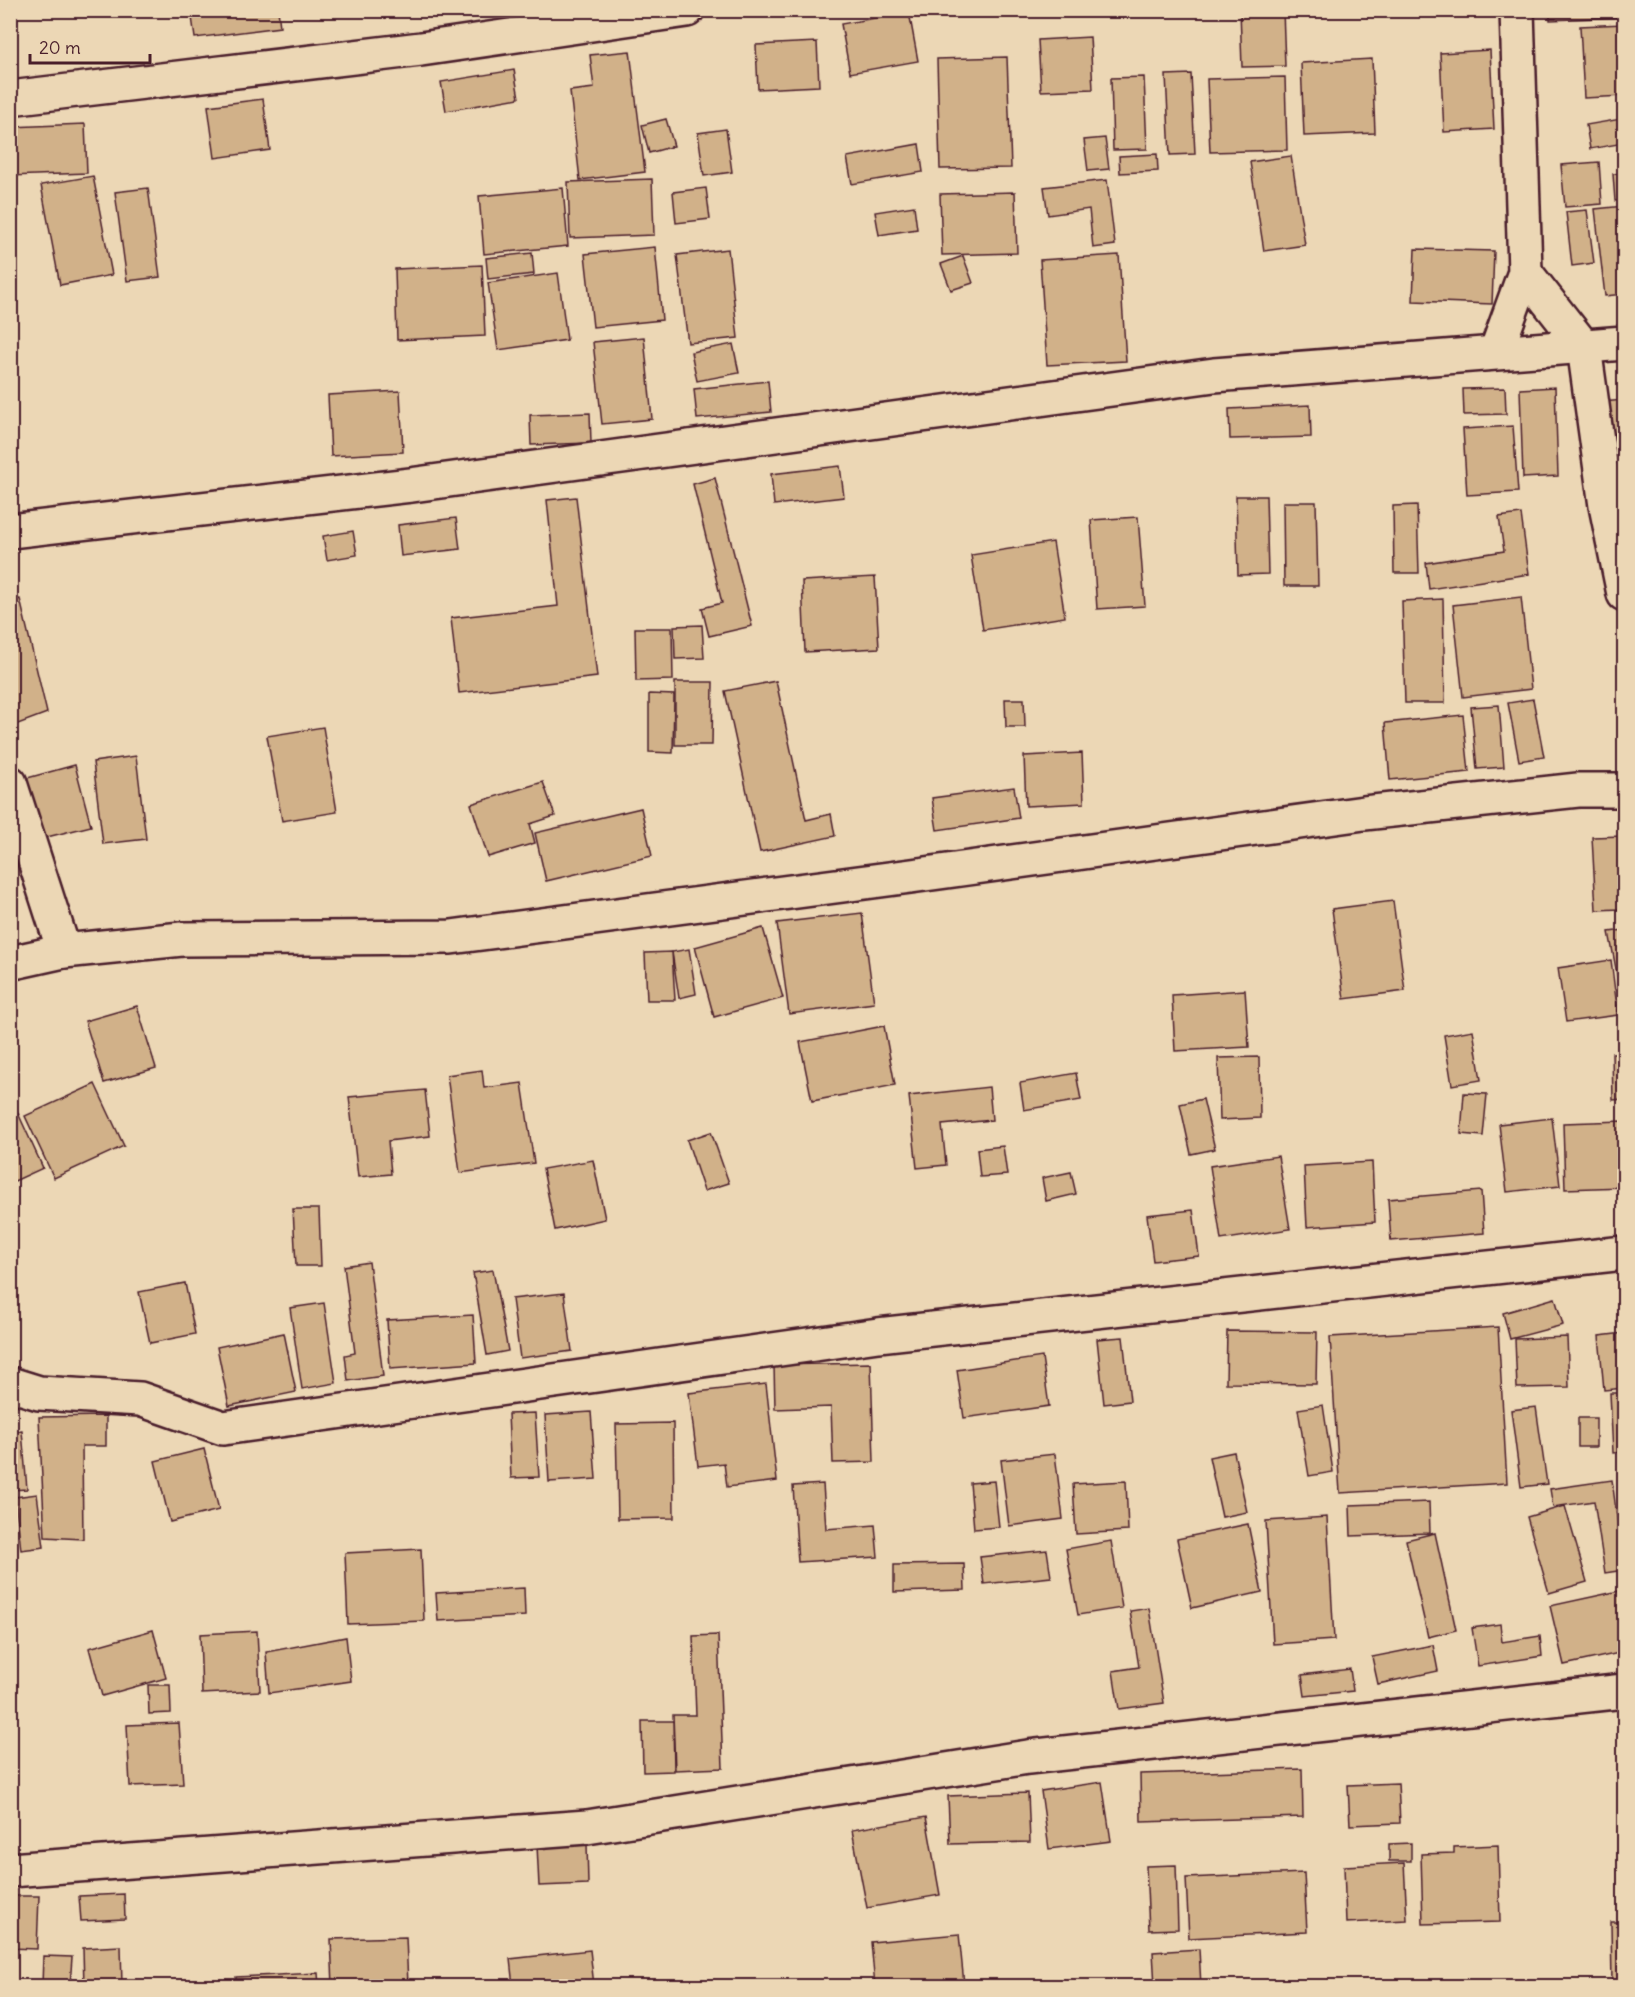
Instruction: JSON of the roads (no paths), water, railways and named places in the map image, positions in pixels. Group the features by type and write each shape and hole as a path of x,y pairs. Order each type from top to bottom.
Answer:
{"street":[{"path":"10,98 421,50 687,10"},
{"path":"1496,352 1525,272 1517,10"},
{"path":"1525,272 1584,347 1606,506 1624,594"},
{"path":"10,531 422,483 1214,375 1624,343"},
{"path":"10,783 64,951"},
{"path":"10,963 64,951 182,939 451,937 1364,813 1578,790 1624,790"},
{"path":"20,1392 140,1399 223,1428 878,1335 1624,1253"},
{"path":"10,1870 587,1827 1028,1757 1624,1691"}]}
